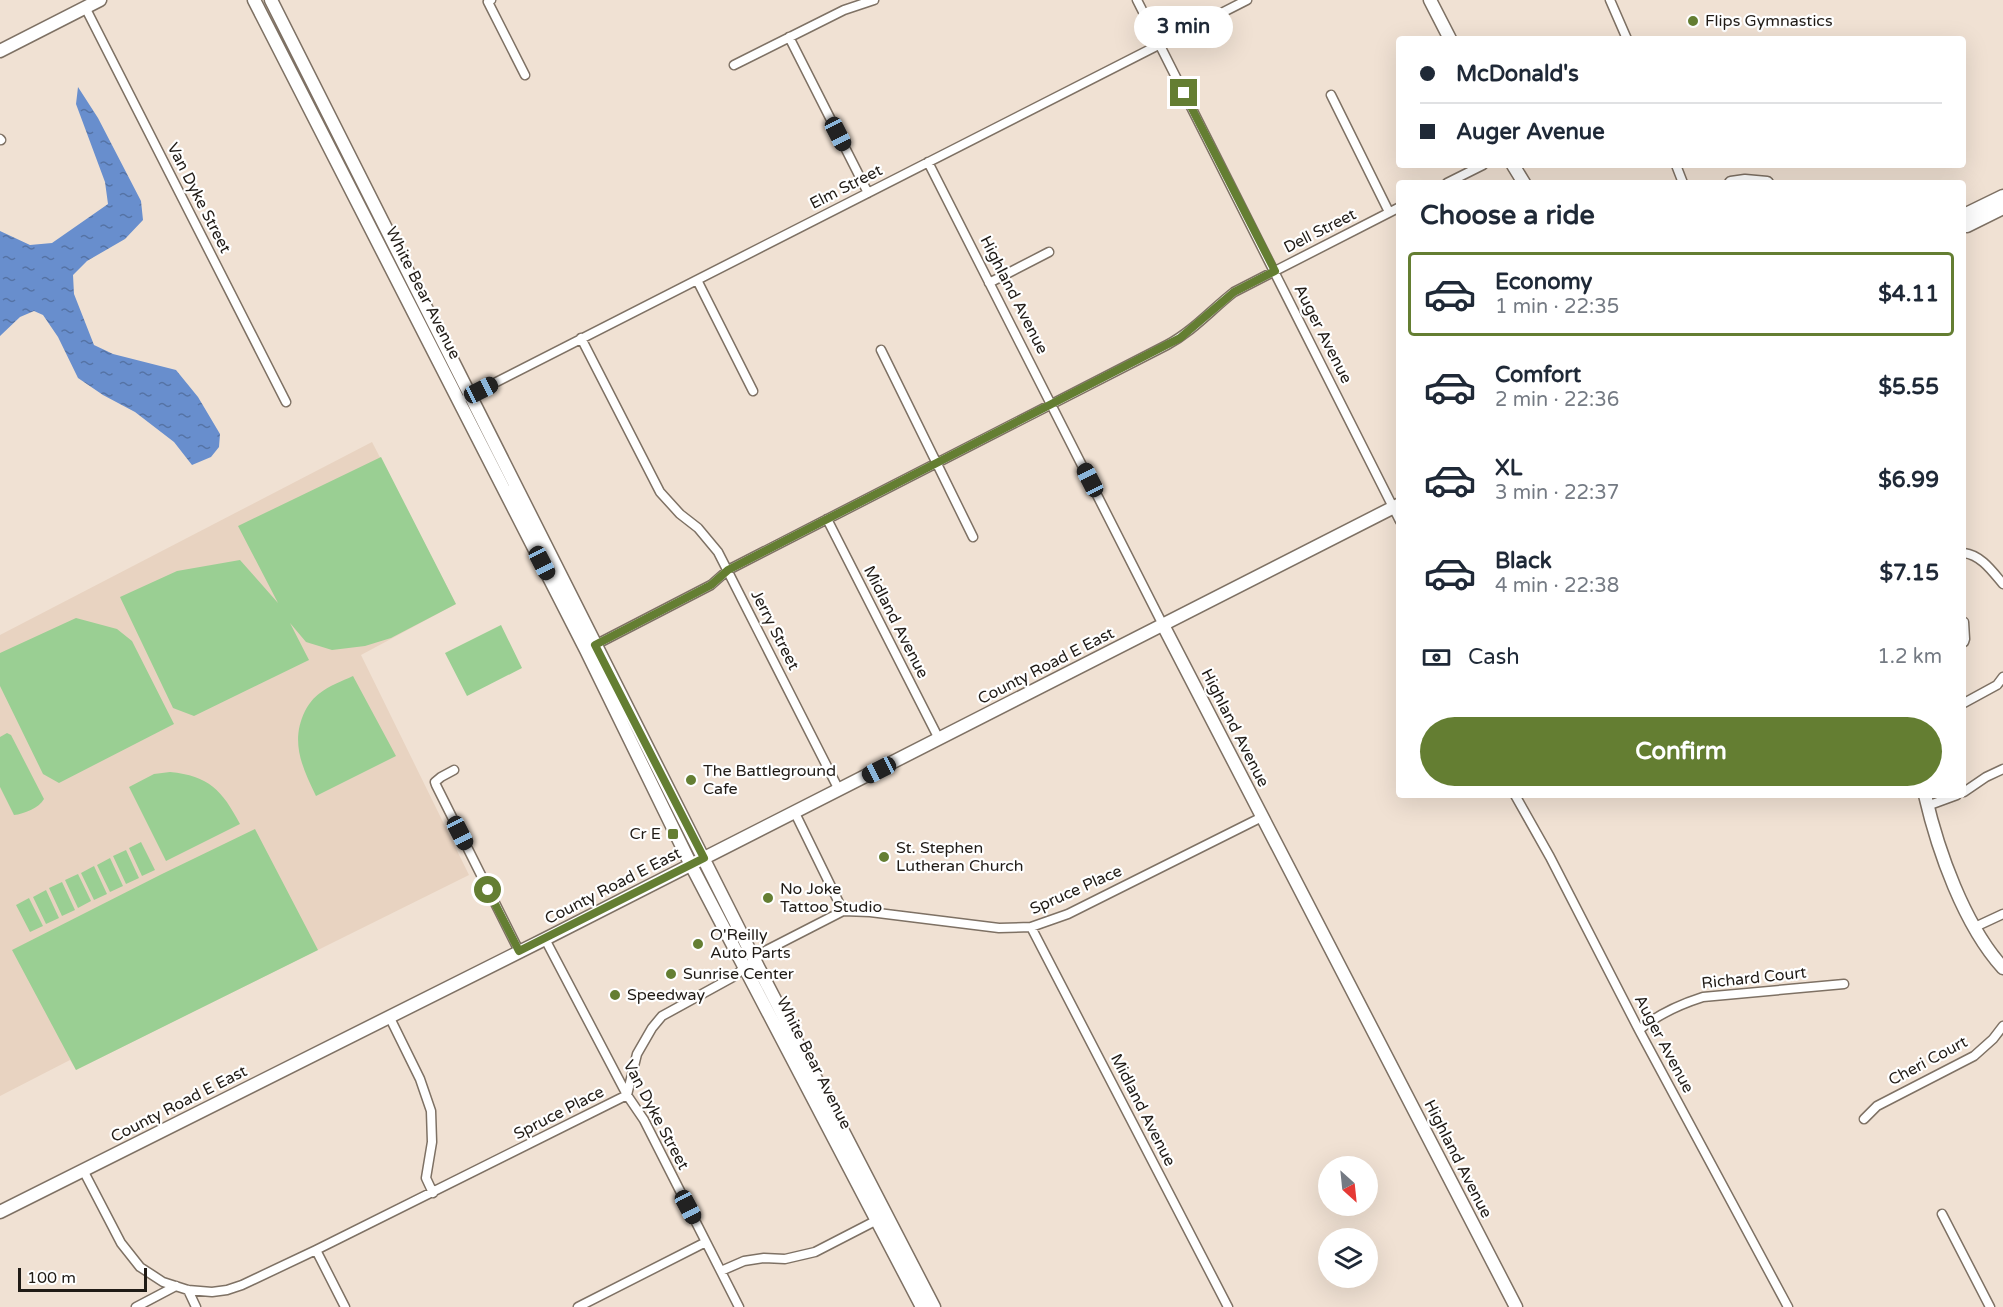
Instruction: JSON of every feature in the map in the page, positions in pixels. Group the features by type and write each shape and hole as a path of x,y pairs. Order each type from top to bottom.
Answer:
{"main road":[{"path":"0,51 100,0"},
{"name":"White Bear Avenue","path":"254,0 595,645 704,858 750,963"},
{"name":"White Bear Avenue","path":"271,0 691,865 750,963 882,1217 934,1307"},
{"path":"1430,0 1448,36"},
{"path":"1966,214 2003,196"},
{"path":"1966,226 2003,208"},
{"name":"County Road E East","path":"0,1212 795,813 1396,506"},
{"name":"Highland Avenue","path":"1163,625 1516,1307"},
{"path":"1926,800 1949,873 1975,927 2003,968"},
{"name":"White Bear Avenue","path":"882,1217 922,1307"}],"street":[{"path":"734,65 844,10 874,0"},
{"name":"Auger Avenue","path":"1137,0 1396,506"},
{"name":"Elm Street","path":"464,398 1247,0"},
{"path":"1610,0 1625,36"},
{"path":"490,1 525,75"},
{"name":"Van Dyke Street","path":"85,7 286,402"},
{"path":"789,37 868,193"},
{"path":"1330,95 1389,212"},
{"name":"Highland Avenue","path":"928,162 1163,625"},
{"path":"1453,180 1477,168"},
{"name":"Dell Street","path":"595,645 711,585 728,570 1180,338 1234,292 1396,209"},
{"path":"989,283 1049,252"},
{"path":"697,280 753,391"},
{"name":"Jerry Street","path":"581,338 660,492 670,505 709,539 718,552 838,790"},
{"path":"881,350 973,537"},
{"name":"Midland Avenue","path":"827,519 939,739"},
{"path":"1966,553 1983,561 2003,584"},
{"path":"1966,702 1997,685 2003,677"},
{"path":"1966,791 2003,769"},
{"path":"454,770 435,782 436,785 519,951"},
{"name":"Auger Avenue","path":"1517,798 1788,1307"},
{"path":"795,813 843,911"},
{"name":"Spruce Place","path":"83,1170 130,1256 151,1275 188,1290 212,1292 227,1290 242,1285 433,1193 627,1095 637,1054 647,1034 662,1016 733,977 767,950 843,911 870,912 999,928 1031,927 1068,914 1262,817"},
{"path":"1975,927 2003,914"},
{"name":"Midland Avenue","path":"1031,927 1228,1307"},
{"name":"Van Dyke Street","path":"545,939 627,1095 644,1120 739,1307"},
{"name":"Richard Court","path":"1639,1030 1648,1022 1692,1000 1703,997 1844,984"},
{"path":"389,1016 420,1079 431,1111 432,1142 426,1178 433,1193"},
{"name":"Cheri Court","path":"1864,1119 1877,1106 1974,1056 1993,1040 2003,1026"},
{"path":"1942,1214 1990,1307"},
{"path":"721,1271 744,1261 764,1258 785,1259 815,1252 882,1217"},
{"path":"578,1307 706,1242"},
{"path":"316,1250 345,1307"},
{"path":"136,1307 176,1286"},
{"path":"188,1290 196,1307"}],"shaded area":[{"path":"372,442 456,604 361,655 469,875 76,1070 70,1060 0,1096 0,635"}],"green space":[{"path":"381,457 456,604 391,638 365,646 332,650 306,642 290,623 309,660 194,716 173,708 120,597 177,571 240,560 278,603 238,526"},
{"path":"76,618 117,629 132,641 174,724 59,783 43,774 0,686 0,653"},
{"path":"501,625 522,668 467,696 445,653"},
{"path":"353,676 396,756 316,796 302,765 298,744 301,722 313,699 331,686"},
{"path":"7,733 11,735 44,799 31,810 14,815 0,787 0,737"},
{"path":"170,772 205,781 227,802 240,824 166,861 129,787 154,774"},
{"path":"255,829 318,950 76,1070 12,950"},
{"path":"141,842 155,870 142,876 129,848"},
{"path":"126,850 139,878 126,884 113,856"},
{"path":"110,858 123,886 110,892 97,865"},
{"path":"94,866 107,894 94,900 81,873"},
{"path":"78,874 91,901 78,908 65,880"},
{"path":"62,882 75,910 62,916 49,888"},
{"path":"46,890 59,918 46,924 33,897"},
{"path":"29,898 43,926 30,932 16,905"}],"water":[{"path":"78,87 98,118 141,201 143,220 125,239 87,261 73,275 74,294 94,345 113,354 176,370 198,397 220,434 219,447 211,457 192,465 174,442 135,412 78,378 58,337 43,315 34,311 20,317 0,336 0,231 30,245 52,243 108,204 105,182 76,104"}],"place":[{"name":"Flips Gymnastics","path":"1693,21"},
{"name":"The Battleground Cafe","path":"691,780"},
{"name":"Cr E","path":"673,834"},
{"name":"St. Stephen Lutheran Church","path":"884,857"},
{"name":"No Joke Tattoo Studio","path":"768,898"},
{"name":"O'Reilly Auto Parts","path":"698,944"},
{"name":"Sunrise Center","path":"671,974"},
{"name":"Speedway","path":"615,995"}],"route":[{"path":"488,890 519,951 704,858 595,645 711,585 728,570 1180,338 1234,292 1275,271 1184,93"}]}
